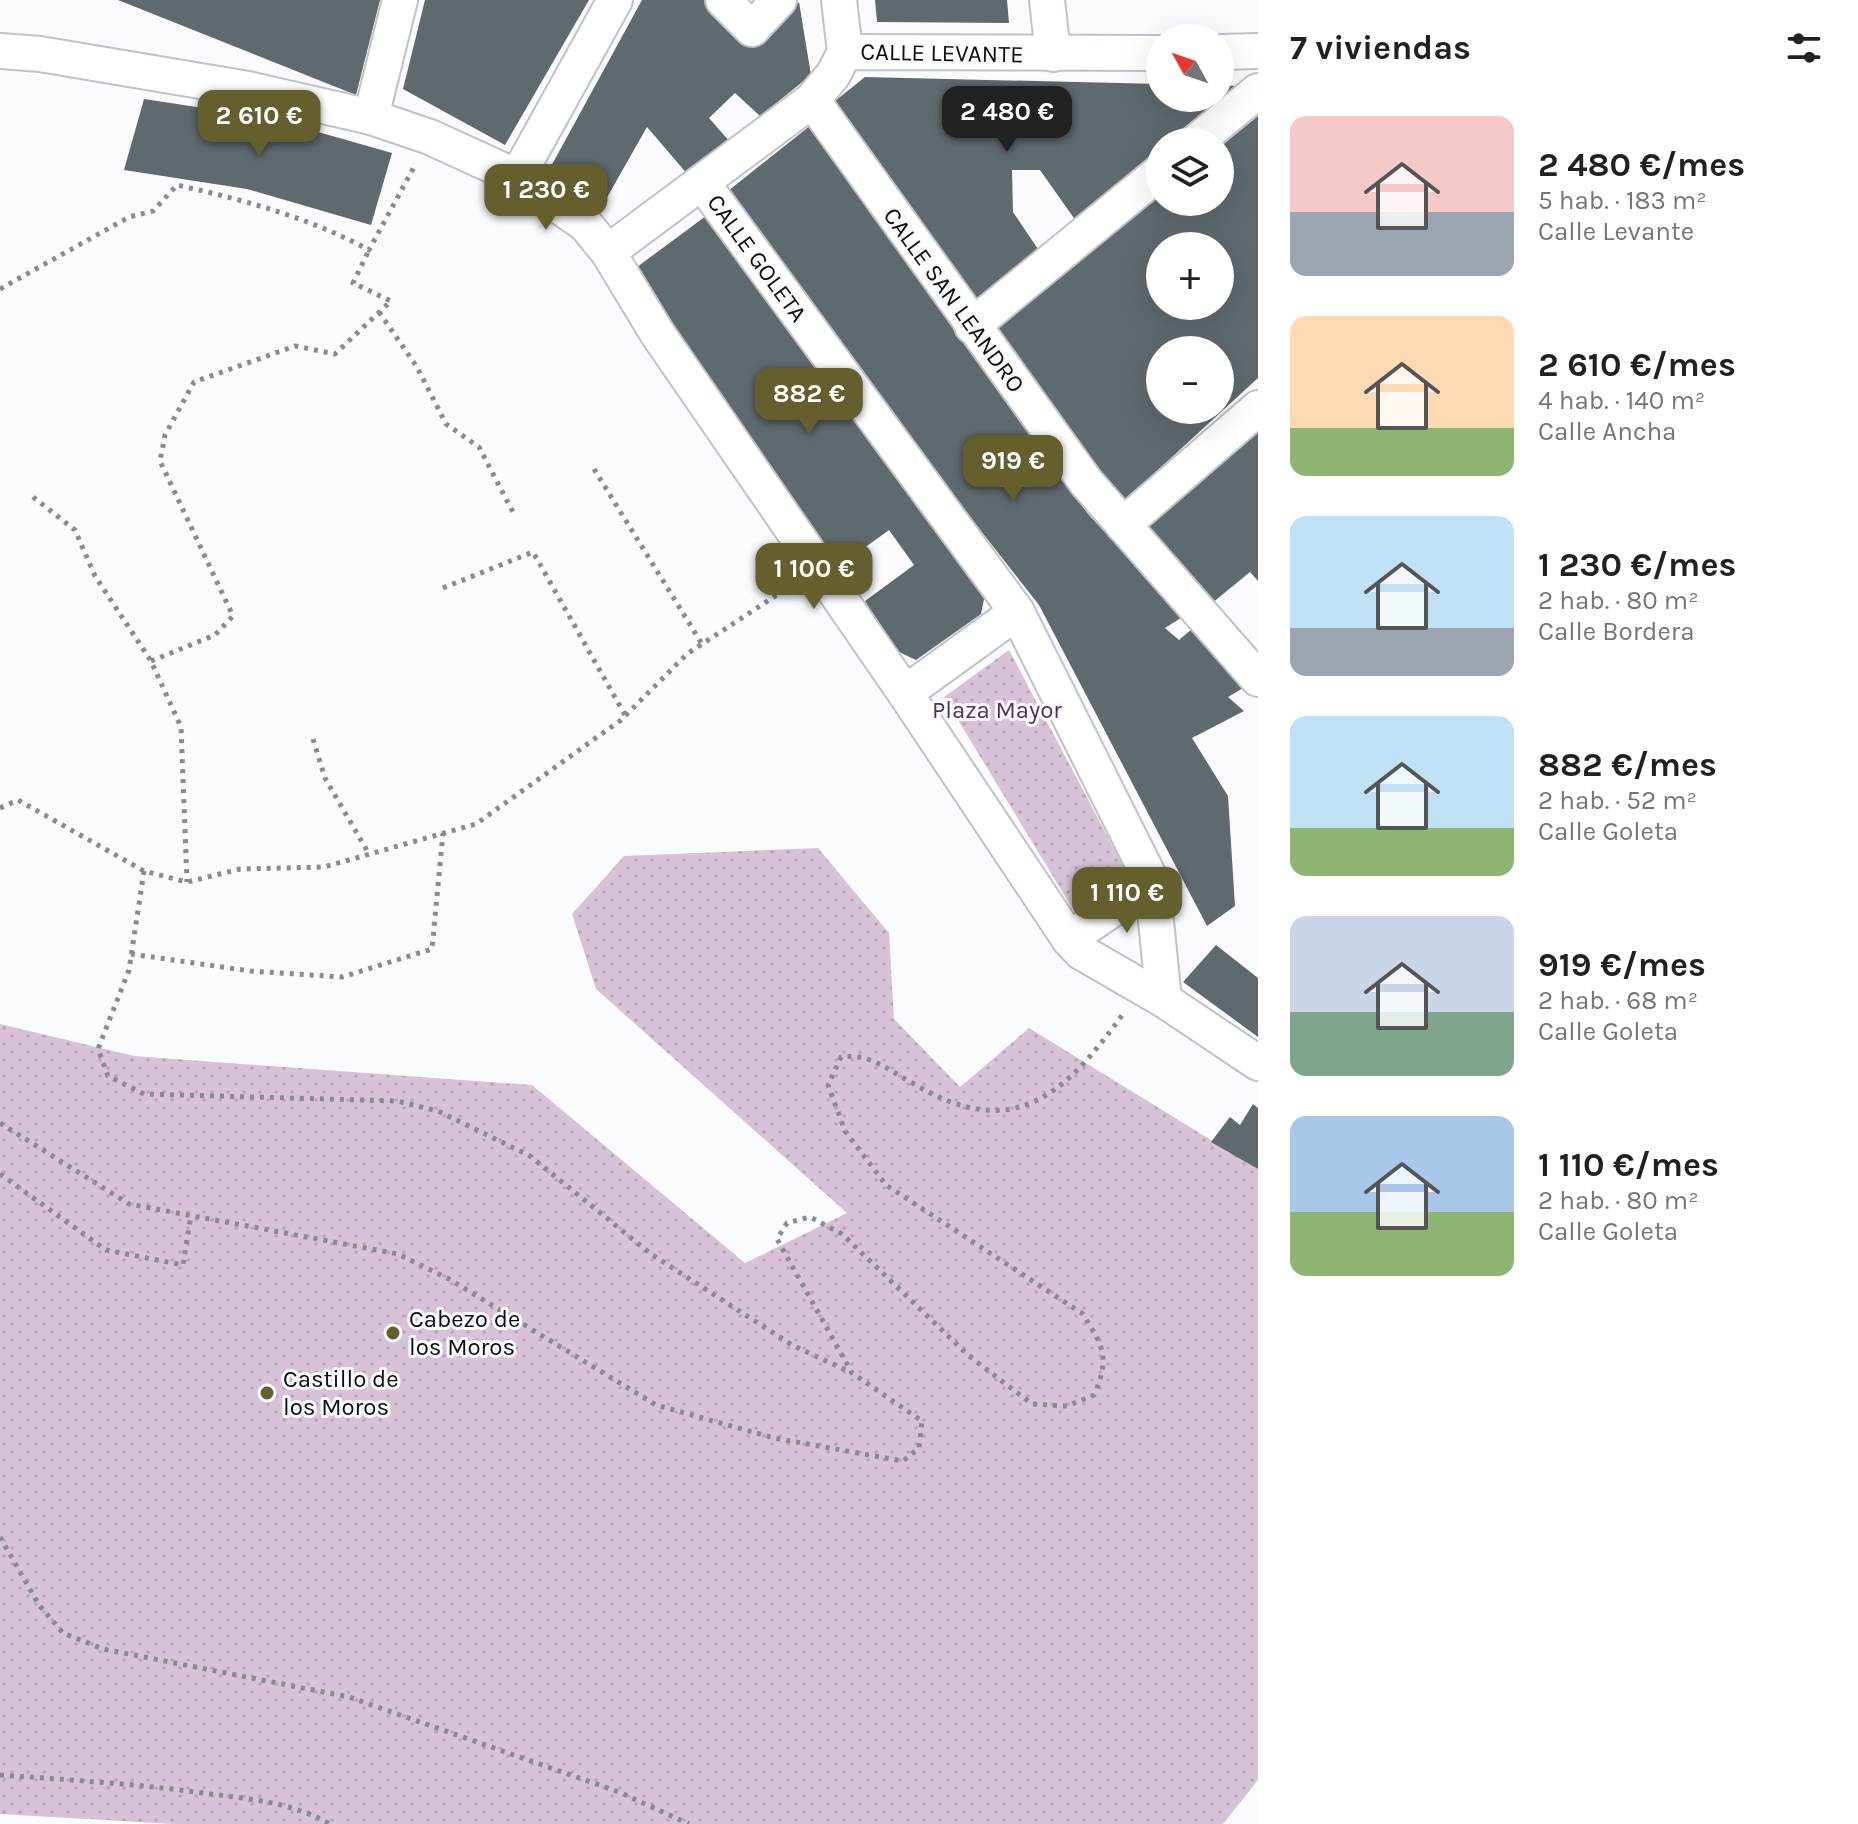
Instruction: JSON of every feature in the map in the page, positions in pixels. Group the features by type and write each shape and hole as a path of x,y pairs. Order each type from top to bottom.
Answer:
{"street":[{"path":"371,117 400,0"},
{"path":"517,177 615,0"},
{"path":"723,0 752,29 779,0"},
{"path":"839,0 845,52"},
{"path":"1047,0 1053,54"},
{"path":"0,51 40,54 248,89 371,117 430,137 517,177 585,224 608,252 657,333 905,693 1069,939 1081,952 1152,993 1258,1063"},
{"path":"1234,52 1258,51"},
{"name":"CALLE LEVANTE","path":"608,252 812,100 833,75 845,52 1146,53"},
{"path":"0,70 40,54"},
{"path":"1213,128 1258,91"},
{"name":"CALLE SAN LEANDRO","path":"812,100 1086,482 1258,679"},
{"path":"972,326 1146,183"},
{"name":"CALLE GOLETA","path":"703,184 1017,612 1152,882 1152,993"},
{"path":"1123,525 1258,408"},
{"path":"905,693 1017,612"},
{"path":"1069,939 1152,882"}],"path":[{"path":"151,661 215,635 233,616 160,461 165,435 194,382 295,346 335,354 391,301 353,283 430,137"},
{"path":"0,289 129,217 153,211 177,185 259,203 339,233 369,250"},
{"path":"379,312 417,367 446,424 479,447 515,516"},
{"path":"594,469 702,644"},
{"path":"33,497 75,530 95,576 151,661 181,727 187,882"},
{"path":"443,588 533,552 625,715"},
{"path":"0,808 18,800 144,871 187,882 240,869 324,867 476,824 625,715 687,654 819,567"},
{"path":"313,739 325,778 369,854"},
{"path":"131,954 250,971 342,977 432,949 443,833"},
{"path":"0,1123 129,1204 398,1254 449,1279 656,1405 774,1438 903,1461 919,1448 922,1421 852,1373 792,1345 651,1254 530,1156 438,1111 397,1101 144,1094 108,1076 98,1049 129,970 144,871"},
{"path":"852,1373 777,1239 787,1223 810,1217 842,1234 969,1356 1032,1404 1067,1406 1094,1395 1104,1370 1103,1346 1083,1314 886,1185 845,1131 828,1085 841,1057 861,1055 940,1100 994,1113 1042,1100 1070,1080 1152,993"},
{"path":"0,1174 106,1250 183,1265 191,1215"},
{"path":"0,1537 39,1605 63,1633 103,1649 349,1697 619,1792 689,1824"},
{"path":"0,1775 159,1787 271,1802 313,1814 330,1824"}],"green space":[{"name":"Plaza Mayor","path":"1009,650 1129,877 1074,911 944,697"},
{"path":"818,848 889,933 894,1019 960,1087 1029,1028 1258,1169 1258,1780 1223,1824 173,1824 0,1814 0,1024 134,1056 532,1085 745,1263 847,1213 596,989 572,914 624,856"}],"building":[{"path":"118,0 380,0 356,95"},
{"path":"425,0 589,0 505,145 403,89"},
{"path":"642,0 713,0 758,44 799,2 811,75 760,116 735,93 709,118 731,143 689,176 647,127 605,201 549,170"},
{"path":"875,0 1007,0 1009,23 877,22"},
{"path":"865,77 1146,84 1146,112 1206,112 1187,128 1146,128 1146,163 1076,221 1040,170 1012,170 1013,212 1040,252 973,303 835,101"},
{"path":"144,99 269,118 392,153 371,225 247,189 124,170"},
{"path":"1258,116 1258,378 1234,400 1234,336 1146,336 1146,424 1208,424 1122,503 993,330 1146,206 1146,216 1234,216 1234,136"},
{"path":"811,125 1088,514 1184,616 1165,628 1179,640 1193,628 1243,688 1228,697 1244,711 1192,738 1228,796 1235,906 1207,926 1039,605 927,462 728,191"},
{"path":"706,216 985,594 981,614 916,660 897,651 865,601 914,565 889,530 838,567 633,270"},
{"path":"1258,431 1258,581 1250,572 1211,604 1146,527"},
{"path":"1216,945 1258,978 1258,1037 1183,982"},
{"path":"1253,1104 1258,1108 1258,1169 1211,1142 1230,1117 1240,1125"}],"place":[{"name":"Cabezo de los Moros","path":"393,1333"},
{"name":"Castillo de los Moros","path":"267,1393"}]}
